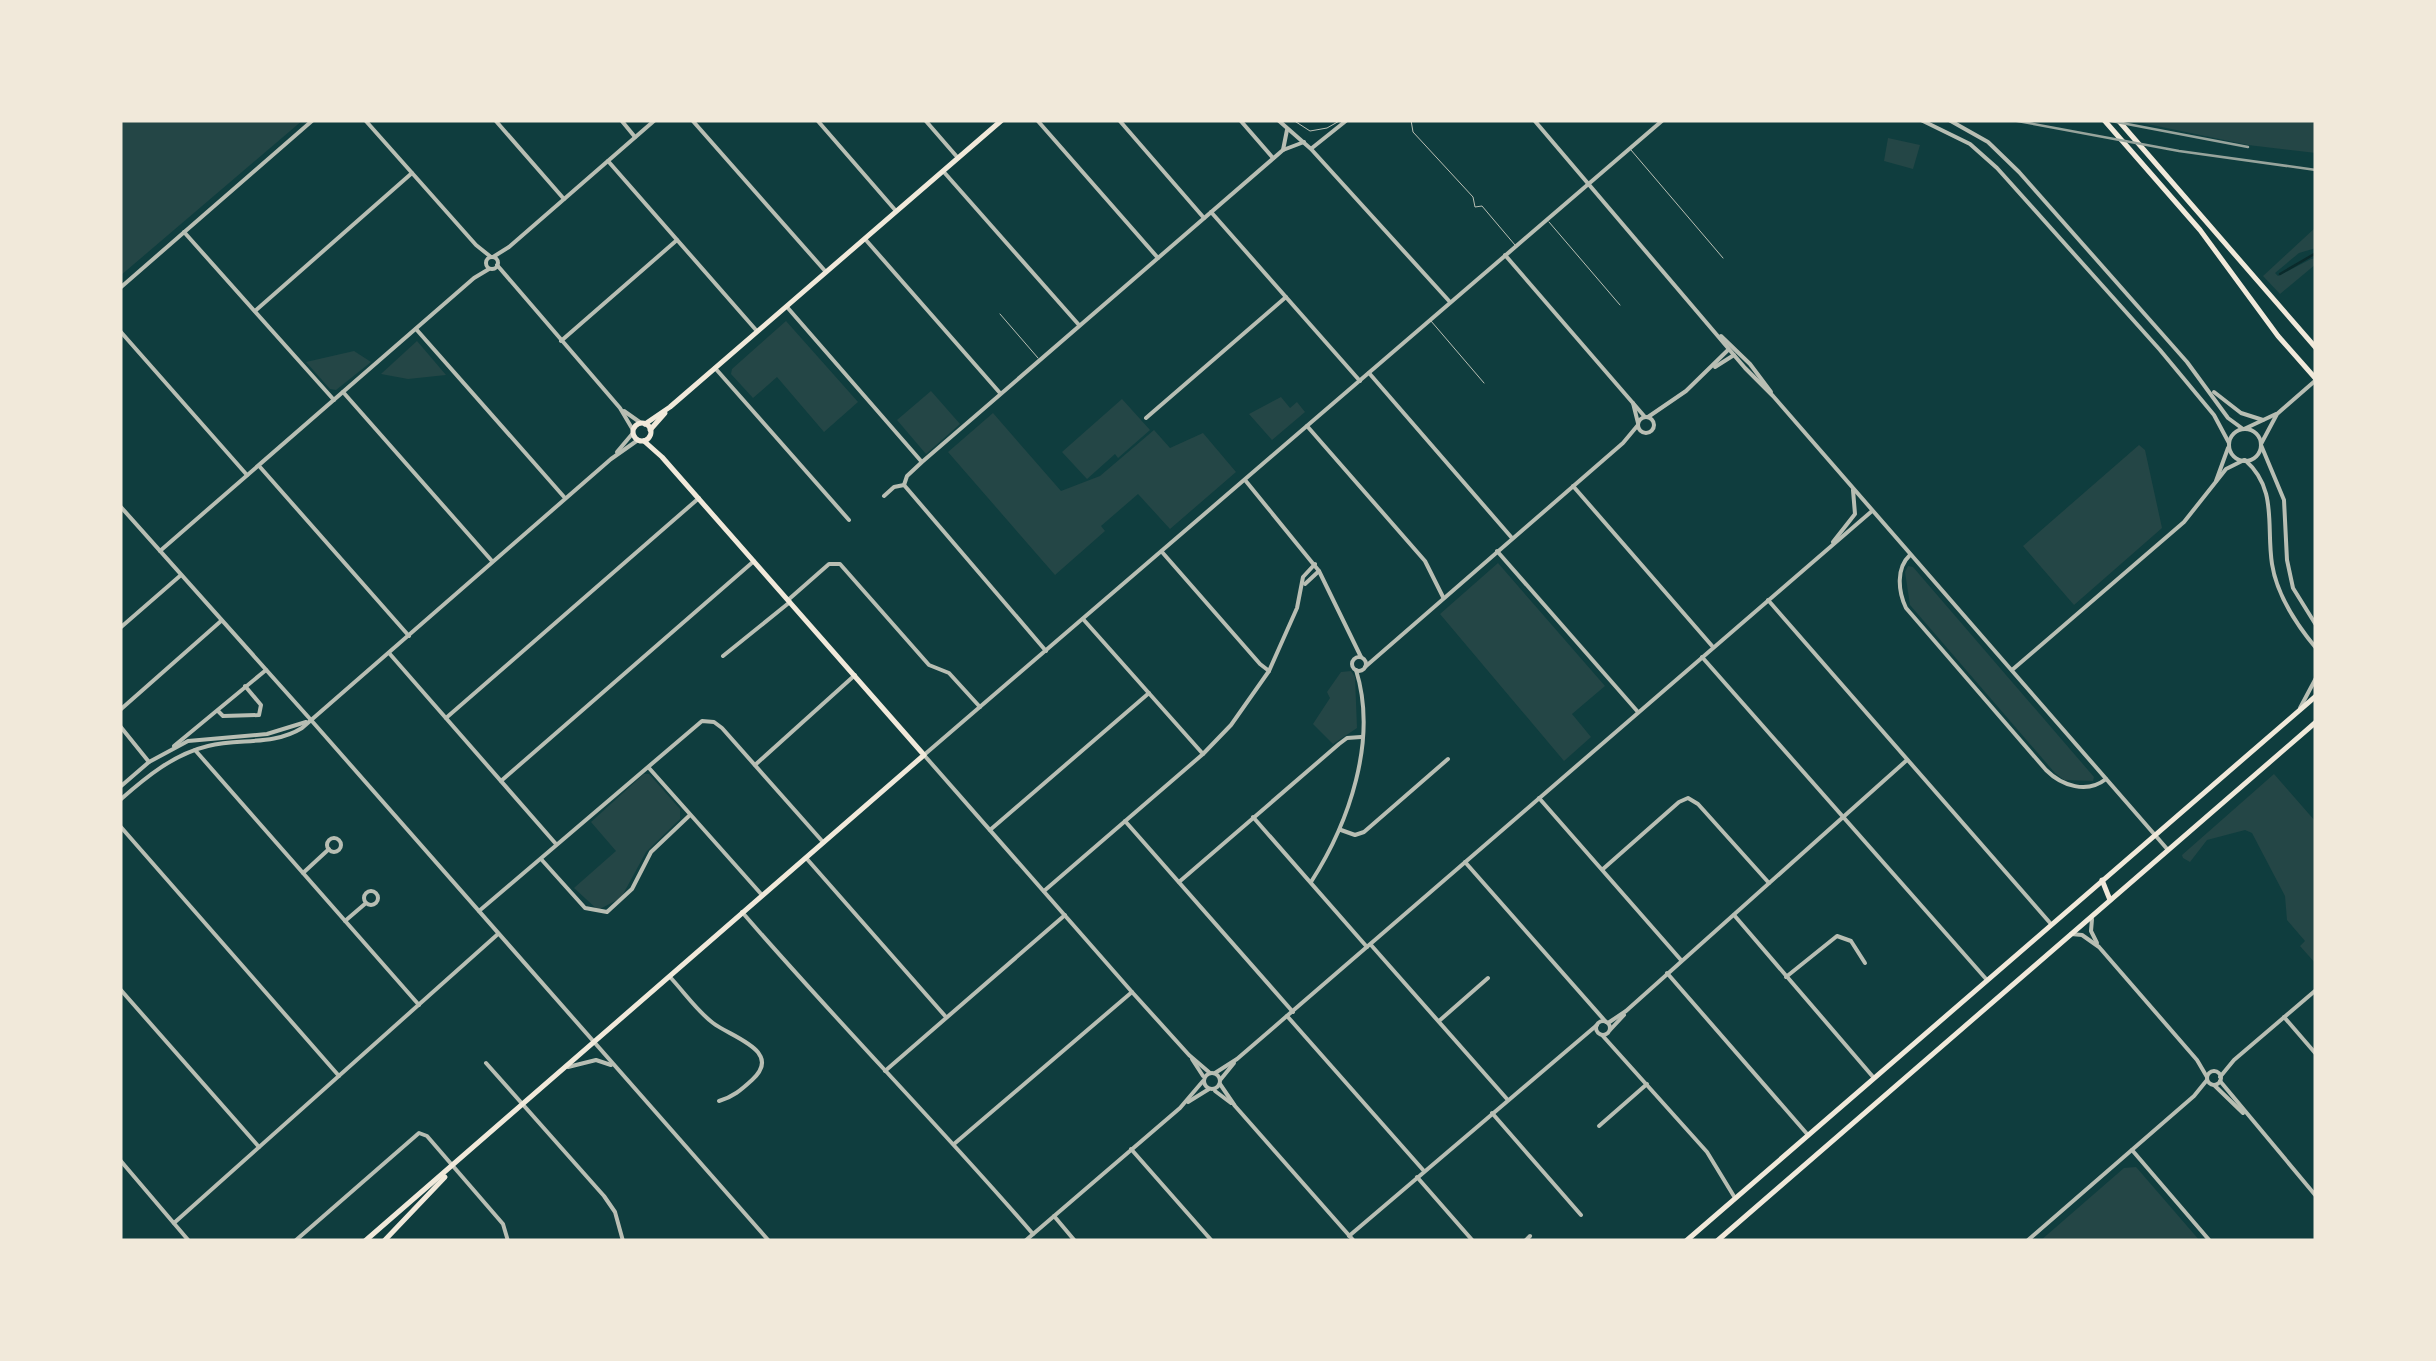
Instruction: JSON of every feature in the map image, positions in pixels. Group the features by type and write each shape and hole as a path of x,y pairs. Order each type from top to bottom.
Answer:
{"main road":[{"path":"365,1241 924,755 699,498 633,432 646,428 1002,120"},
{"path":"2104,120 2200,230 2278,336 2316,380"},
{"path":"2118,120 2316,348"},
{"path":"641,440 646,428"},
{"path":"646,428 662,457"},
{"path":"1686,1241 2316,696"},
{"path":"1717,1241 2316,722"},
{"path":"2102,879 2110,900"},
{"path":"384,1241 435,1190 453,1166"}],"street":[{"path":"120,288 313,120"},
{"path":"365,120 620,408 646,428"},
{"path":"495,120 564,199"},
{"path":"621,120 636,137"},
{"path":"160,552 655,120"},
{"path":"692,120 826,272"},
{"path":"817,120 896,211"},
{"path":"925,120 958,158"},
{"path":"1036,120 1158,258"},
{"path":"1119,120 1204,218"},
{"path":"1240,120 1274,158"},
{"path":"1278,120 1311,149 1450,302"},
{"path":"1311,149 1344,120"},
{"path":"1534,120 1625,230 1716,332 1750,364 1872,511 2168,850"},
{"path":"1626,1011 1582,1036 1350,1239 1234,1106 1220,1082 1189,1055 924,755 1664,120"},
{"path":"1921,120 1970,144 1997,168 2170,362 2217,420 2234,456 2260,474 2271,512 2272,567 2281,594 2316,648"},
{"path":"1948,120 1988,142 2019,172 2210,390 2228,418 2256,433 2284,500 2287,560 2293,588 2316,625"},
{"path":"1283,150 1288,127"},
{"path":"1046,651 906,492 907,476 1283,150 1304,142"},
{"path":"608,161 758,332"},
{"path":"943,171 1079,326"},
{"path":"255,312 412,173"},
{"path":"1210,212 1360,381"},
{"path":"184,232 334,400"},
{"path":"864,239 1000,394"},
{"path":"561,341 677,240"},
{"path":"1505,256 1633,404 1654,423"},
{"path":"1146,418 1286,296"},
{"path":"787,306 922,462"},
{"path":"416,329 566,498"},
{"path":"120,331 248,475"},
{"path":"1716,332 1774,396"},
{"path":"1711,370 1729,350"},
{"path":"1356,670 1364,668 1623,443 1638,424 1734,356"},
{"path":"715,368 849,520"},
{"path":"1369,373 1512,538"},
{"path":"2214,485 2233,434 2276,414 2316,380"},
{"path":"2210,390 2241,414 2262,420"},
{"path":"343,392 493,562"},
{"path":"1633,404 1643,432"},
{"path":"1623,443 1653,431 1666,407"},
{"path":"611,459 633,432 620,408"},
{"path":"2012,670 2184,522 2228,468 2255,457 2276,414"},
{"path":"1307,426 1425,561 1443,598"},
{"path":"120,799 163,766 195,750 282,738 311,720 611,459 641,440"},
{"path":"258,466 409,636"},
{"path":"1245,480 1320,571 1362,658 1360,687"},
{"path":"884,496 904,485"},
{"path":"1573,486 1713,647"},
{"path":"1827,550 1855,514 1852,487"},
{"path":"446,718 699,498"},
{"path":"120,506 769,1241"},
{"path":"1180,1108 1220,1082 1238,1059 1287,1016 1872,511"},
{"path":"1162,551 1270,671"},
{"path":"1498,551 1638,712"},
{"path":"1910,555 1900,570 1901,598 1906,608 2046,770 2060,782 2077,786 2094,787 2106,779"},
{"path":"501,782 754,561"},
{"path":"723,656 829,564 840,564 929,665 948,673 980,707"},
{"path":"1044,890 1232,725 1270,671 1290,627 1304,578 1315,564"},
{"path":"1302,588 1320,571"},
{"path":"120,628 181,575"},
{"path":"1768,600 2050,924"},
{"path":"1083,618 1203,754"},
{"path":"120,710 222,620"},
{"path":"1311,882 1340,830 1355,784 1361,738 1360,687 1352,642"},
{"path":"389,653 556,844"},
{"path":"1353,660 1376,656"},
{"path":"1702,657 1986,980"},
{"path":"120,786 266,670"},
{"path":"755,764 855,676"},
{"path":"2298,712 2316,678"},
{"path":"218,711 223,716 258,715 261,705 245,686"},
{"path":"990,830 1149,693"},
{"path":"174,746 203,737 267,734 311,720"},
{"path":"478,911 706,720 718,724 823,842"},
{"path":"120,726 149,762"},
{"path":"1179,882 1339,744 1348,738 1361,738"},
{"path":"195,750 418,1005"},
{"path":"1340,830 1356,835 1364,832 1448,759"},
{"path":"1582,1036 1610,1030 1682,960 1907,760"},
{"path":"647,766 762,895"},
{"path":"1539,798 1682,960"},
{"path":"1602,869 1688,798 1698,804 1768,884"},
{"path":"540,858 585,908 607,912 632,889 651,852 690,815"},
{"path":"1253,817 1507,1099"},
{"path":"1125,821 1293,1012"},
{"path":"120,827 339,1076"},
{"path":"303,873 328,849"},
{"path":"805,858 946,1017"},
{"path":"1465,862 1607,1022 1616,1049"},
{"path":"346,922 366,903"},
{"path":"742,912 1033,1234"},
{"path":"885,1071 1065,915"},
{"path":"1734,915 1874,1078"},
{"path":"2093,916 2091,931 2099,947"},
{"path":"174,1222 498,934"},
{"path":"2071,934 2082,935 2099,947 2197,1060 2213,1085 2246,1116 2316,1196"},
{"path":"1786,977 1837,936 1851,941 1865,963"},
{"path":"1668,973 1808,1135"},
{"path":"669,975 706,1017 750,1044 760,1055 762,1066 758,1074 735,1095 719,1101"},
{"path":"1438,1021 1488,978"},
{"path":"120,989 259,1147"},
{"path":"2194,1096 2207,1078 2217,1075 2316,990"},
{"path":"954,1144 1132,992"},
{"path":"1593,1008 1600,1034 1707,1152 1735,1198"},
{"path":"1287,1016 1424,1171"},
{"path":"2284,1018 2316,1054"},
{"path":"1189,1055 1211,1089 1234,1106"},
{"path":"1025,1241 1180,1108 1212,1073 1238,1059"},
{"path":"561,1070 596,1060 615,1067"},
{"path":"2197,1060 2217,1075 2246,1116"},
{"path":"486,1063 604,1196 615,1212 623,1241"},
{"path":"2027,1241 2194,1096 2213,1085 2217,1075"},
{"path":"1598,1126 1647,1084"},
{"path":"1491,1113 1582,1215"},
{"path":"295,1241 416,1134 427,1136 453,1166 502,1224 508,1241"},
{"path":"1132,1149 1212,1241"},
{"path":"2132,1150 2210,1241"},
{"path":"120,1160 190,1241"},
{"path":"1417,1177 1473,1241"},
{"path":"1054,1216 1076,1241"}],"lane":[{"path":"1293,120 1310,131 1344,120"},
{"path":"1410,120 1413,132 1474,199 1474,207 1483,208 1517,247"},
{"path":"1630,149 1723,258"},
{"path":"1547,220 1620,305"},
{"path":"1000,314 1040,360"},
{"path":"1431,320 1484,383"}],"shaded area":[{"path":"120,120 303,120 120,276"},
{"path":"2316,120 2316,153 2248,145 2133,121"},
{"path":"1888,138 1920,145 1913,169 1884,161"},
{"path":"2316,227 2316,248 2299,253 2275,273 2278,276 2316,258 2316,264 2280,294 2263,276"},
{"path":"786,321 858,402 824,432 777,377 753,398 731,374"},
{"path":"417,341 446,375 408,379 381,374"},
{"path":"354,351 371,362 336,390 330,389 306,362"},
{"path":"931,391 960,424 926,454 897,420"},
{"path":"1281,397 1290,408 1297,402 1305,412 1272,440 1249,414"},
{"path":"1122,399 1150,430 1087,479 1062,452"},
{"path":"993,413 1061,491 1100,476 1154,430 1170,448 1203,433 1236,472 1170,529 1138,494 1101,526 1105,531 1055,575 948,452"},
{"path":"2139,445 2145,450 2162,528 2074,605 2023,546"},
{"path":"1498,563 1605,686 1572,714 1591,737 1564,761 1440,614"},
{"path":"1908,566 1913,567 2094,777 2093,781 2064,780 2055,773 1910,605 1905,572"},
{"path":"1351,671 1355,677 1357,728 1333,744 1313,724 1341,672"},
{"path":"644,774 649,774 680,809 680,819 646,852 621,898 598,910 574,888 616,851 591,822"},
{"path":"2274,774 2316,822 2316,964 2300,946 2305,941 2287,920 2285,896 2252,833 2245,830 2207,840 2190,862 2182,855"},
{"path":"2136,1167 2200,1241 2040,1241 2124,1168"}],"waterway":[{"path":"2280,274 2316,253"}],"railway":[{"path":"2012,120 2179,151 2316,170"},
{"path":"2106,120 2248,147"}]}
